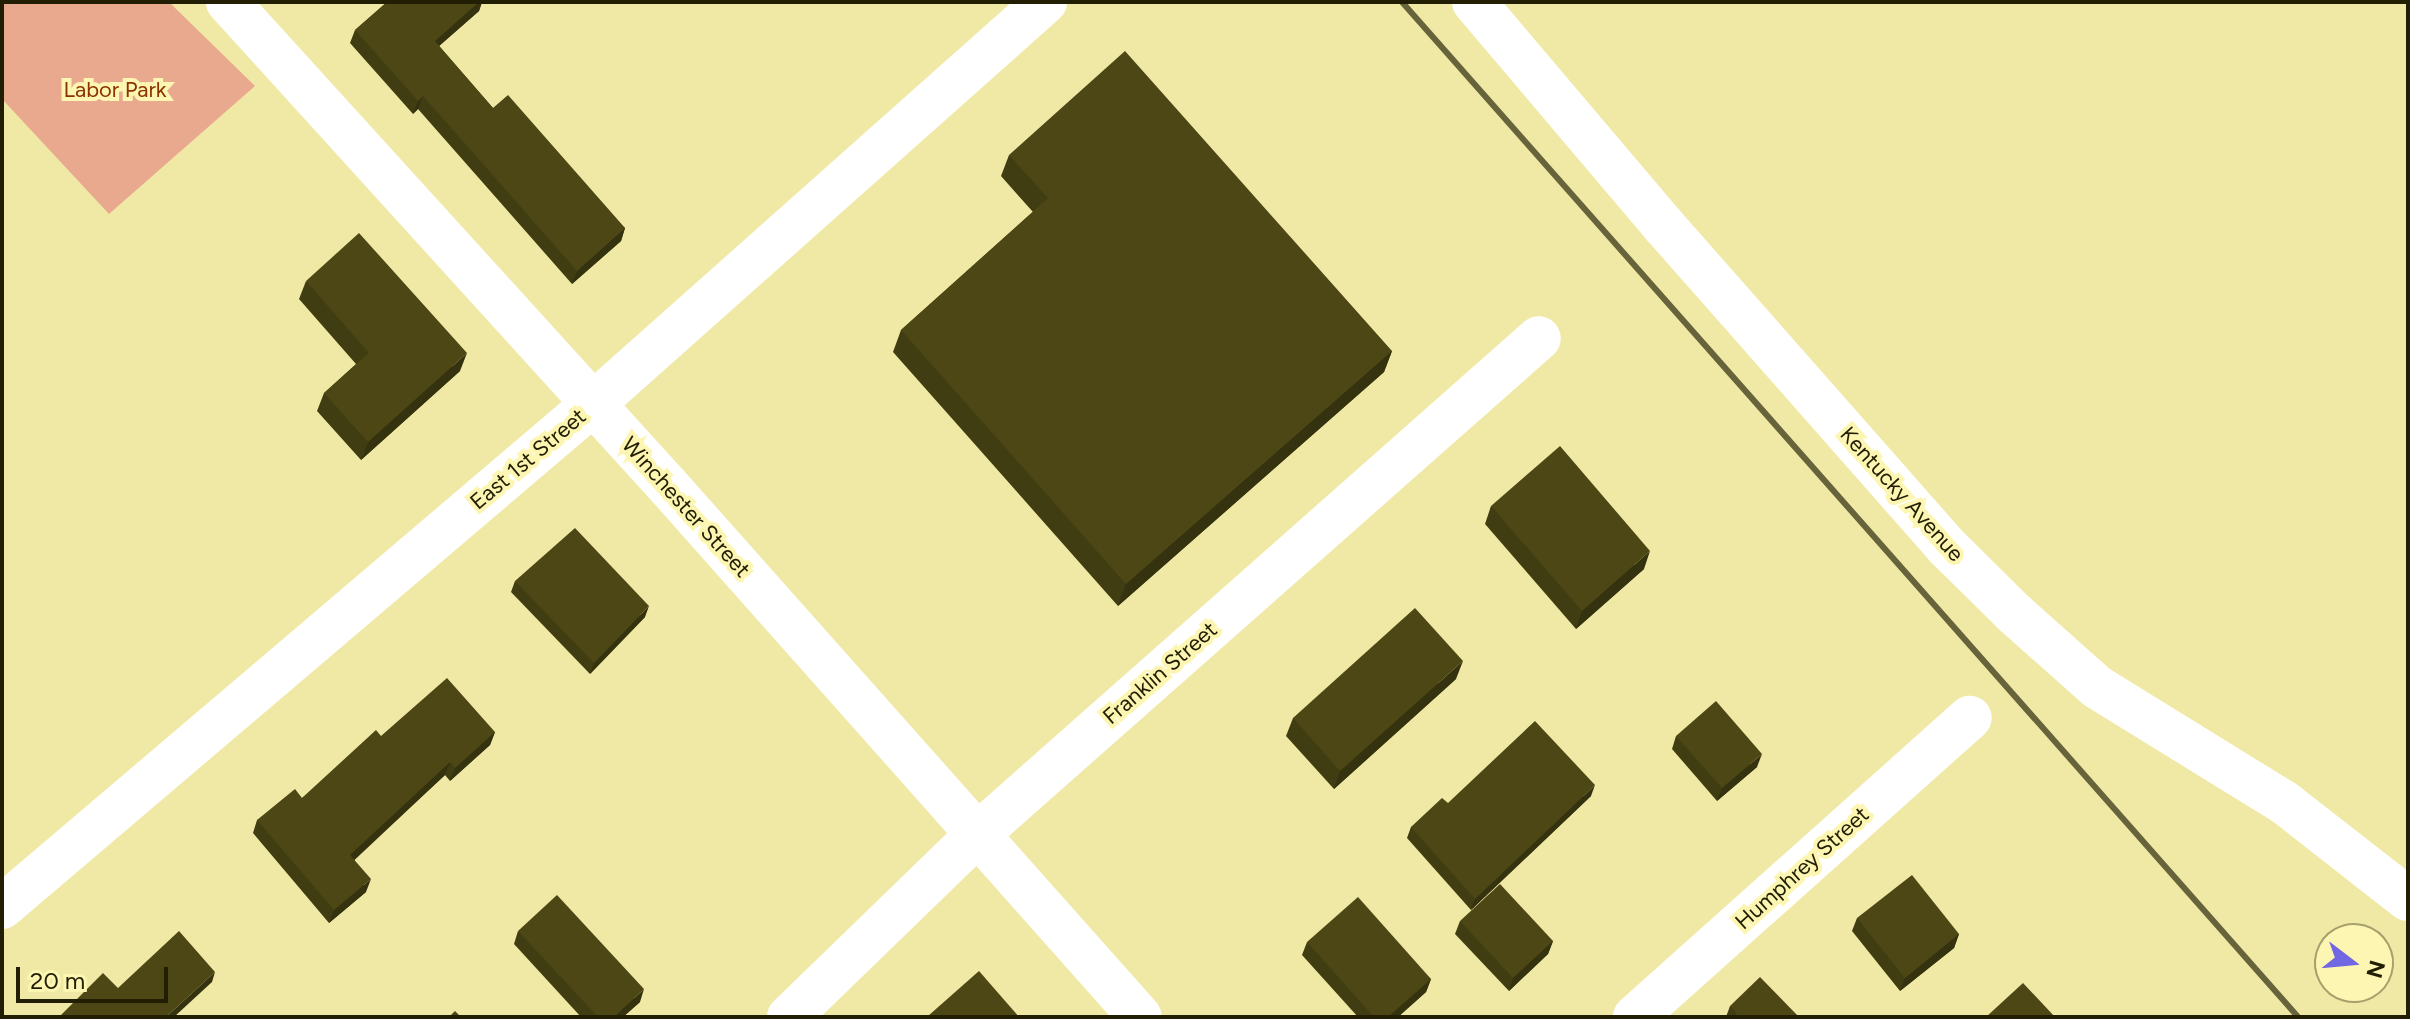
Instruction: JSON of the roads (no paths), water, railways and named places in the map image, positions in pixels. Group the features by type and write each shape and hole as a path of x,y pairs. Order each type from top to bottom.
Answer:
{"street":[{"name":"Winchester Street","path":"228,2 979,833 1140,1017"},
{"name":"East 1st Street","path":"2,907 593,404 1045,2"},
{"name":"Kentucky Avenue","path":"1474,2 1664,226 1945,545 2015,614 2097,687 2285,803 2408,899"},
{"name":"Franklin Street","path":"789,1017 979,833 1539,338"},
{"name":"Humphrey Street","path":"1635,1017 1970,718"}],"railway":[{"path":"1402,2 2298,1017"}],"park label":[{"name":"Labor Park","path":"115,90"}]}
